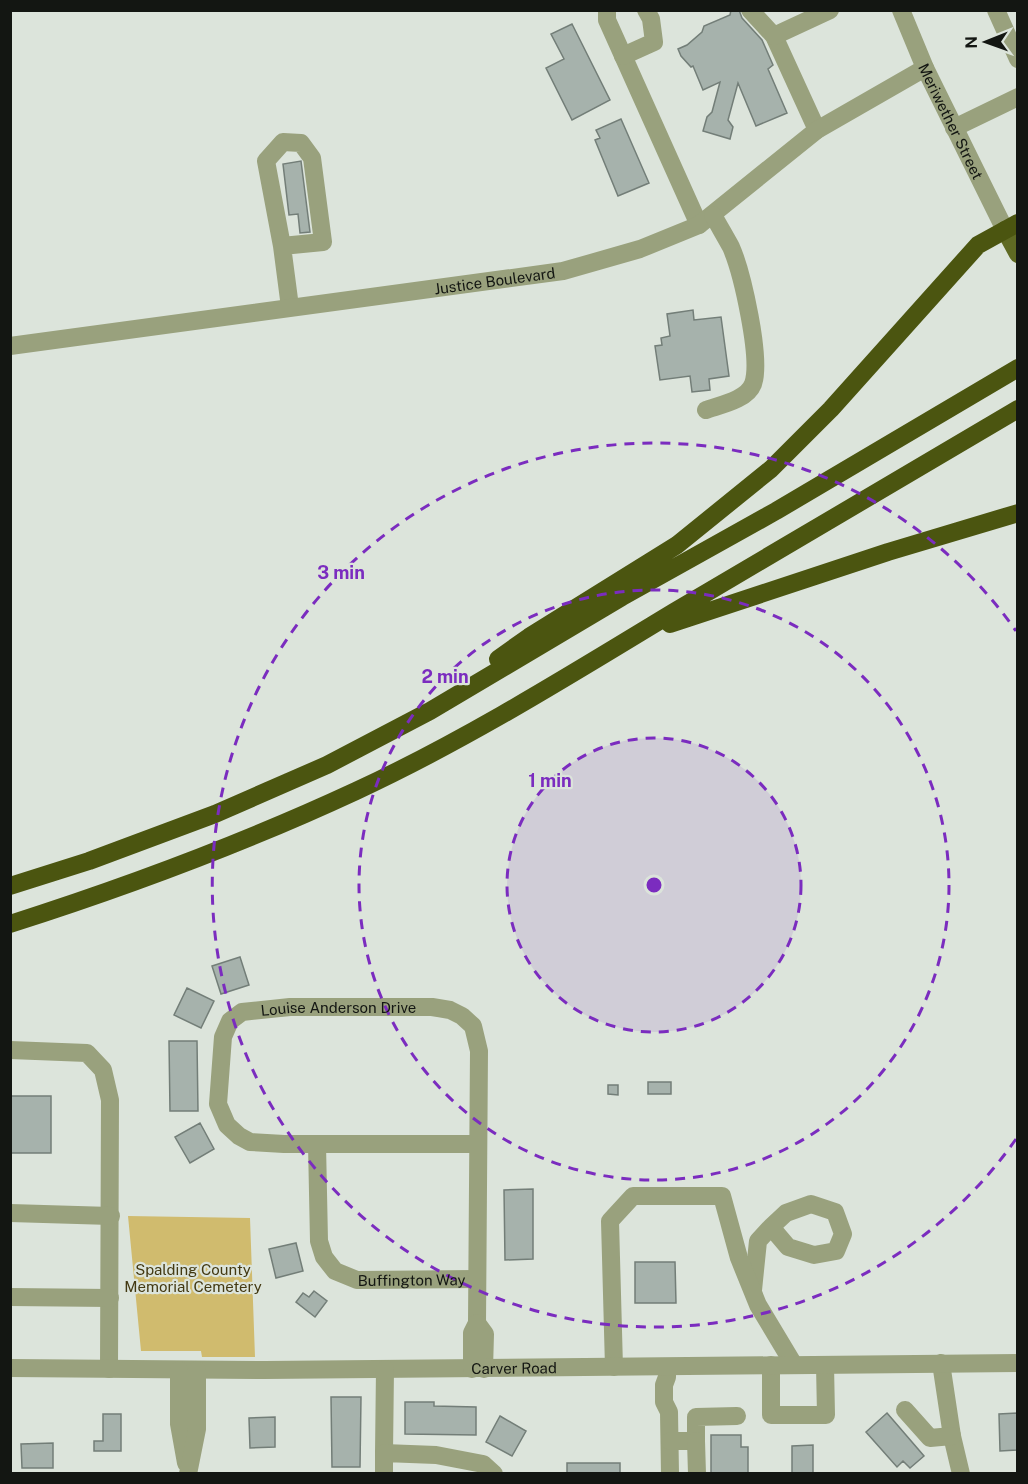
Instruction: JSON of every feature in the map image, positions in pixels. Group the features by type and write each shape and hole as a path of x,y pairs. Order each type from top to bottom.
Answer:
{"highway":[{"path":"430,711 529,637 677,545 771,470 831,409 978,245 1011,227"},
{"path":"10,886 89,861 215,814 327,765 430,711 622,597 776,511 1017,368"},
{"path":"10,924 101,895 230,847 358,790 412,763 629,640 1017,409"},
{"path":"629,640 764,592 1017,513"}],"main road":[{"path":"1011,227 1017,254"}],"street":[{"path":"607,10 608,20 623,56 706,220 731,249 741,278 750,319 754,355 753,384 742,396 706,410"},
{"path":"623,56 654,42 651,19 646,10"},
{"path":"750,10 774,36 817,130"},
{"path":"774,36 803,16 830,10"},
{"name":"Meriwether Street","path":"901,10 925,68 954,128 1011,227"},
{"path":"996,10 1017,59"},
{"name":"Justice Boulevard","path":"10,346 563,271 640,249 706,220 817,130 925,68"},
{"path":"954,128 1017,97"},
{"path":"282,246 323,242 312,158 301,143 283,142 266,161 282,246 290,307"},
{"name":"Louise Anderson Drive","path":"478,1144 250,1142 227,1125 219,1104 223,1037 230,1021 242,1012 290,1007 432,1007 450,1010 462,1016 472,1026 479,1051 477,1323 486,1334 478,1369"},
{"path":"10,1050 87,1053 103,1070 110,1100 109,1370"},
{"name":"Buffington Way","path":"317,1144 319,1241 324,1257 335,1271 357,1280 477,1279"},
{"path":"614,1367 610,1221 633,1196 722,1197 739,1258 758,1305 794,1365"},
{"path":"10,1213 111,1216"},
{"path":"753,1292 759,1241 771,1227"},
{"path":"10,1297 110,1298"},
{"path":"941,1363 958,1472"},
{"name":"Carver Road","path":"10,1368 188,1370 614,1367 667,1372 771,1365 1017,1363"},
{"path":"771,1365 771,1415 826,1415 825,1365"},
{"path":"384,1473 385,1369"},
{"path":"188,1370 179,1424 188,1473"},
{"path":"667,1372 664,1402 669,1412 670,1473"},
{"path":"905,1410 930,1438 952,1436"},
{"path":"697,1473 696,1417 737,1416"},
{"path":"670,1442 696,1441"},
{"path":"384,1453 436,1455 483,1464 494,1473"}],"green space":[{"name":"Spalding County Memorial Cemetery","path":"128,1216 250,1218 255,1357 202,1357 201,1351 141,1351"}],"building":[{"path":"731,10 739,10 742,18 762,40 773,65 768,69 787,113 756,126 738,83 728,120 733,127 730,139 703,131 707,117 712,112 720,82 703,90 693,66 691,67 681,56 678,49 687,45 702,32 704,26 730,15"},
{"path":"572,24 610,100 572,120 546,68 564,59 551,34"},
{"path":"621,119 649,183 618,196 595,140 600,138 596,130"},
{"path":"301,161 310,232 300,233 298,214 289,215 283,164"},
{"path":"693,310 694,320 721,317 729,376 709,379 710,390 692,392 690,376 660,380 655,346 662,345 661,338 670,336 667,314"},
{"path":"240,957 249,985 221,994 212,966"},
{"path":"187,988 214,1001 201,1028 174,1015"},
{"path":"169,1041 197,1041 198,1111 170,1111"},
{"path":"648,1082 671,1082 671,1094 648,1094"},
{"path":"608,1085 618,1085 618,1095 608,1094"},
{"path":"10,1096 51,1096 51,1153 10,1153"},
{"path":"200,1123 214,1149 190,1163 175,1137"},
{"path":"533,1189 533,1259 505,1260 504,1190"},
{"path":"296,1243 303,1271 276,1278 269,1249"},
{"path":"635,1262 675,1262 676,1303 635,1303"},
{"path":"314,1291 327,1301 315,1317 296,1302 303,1293 309,1297"},
{"path":"331,1397 361,1397 360,1467 332,1467"},
{"path":"405,1402 434,1402 434,1406 476,1407 476,1435 405,1434"},
{"path":"887,1413 924,1456 910,1468 903,1461 897,1467 866,1432"},
{"path":"1017,1413 1017,1450 1000,1451 999,1414"},
{"path":"103,1414 121,1414 121,1451 94,1451 94,1441 103,1441"},
{"path":"500,1416 526,1431 512,1456 486,1442"},
{"path":"275,1417 275,1447 250,1448 249,1418"},
{"path":"711,1435 741,1435 741,1447 748,1447 748,1473 711,1473"},
{"path":"53,1443 53,1468 22,1468 21,1444"},
{"path":"813,1445 813,1473 792,1473 792,1446"},
{"path":"567,1463 620,1463 620,1473 567,1473"}]}
